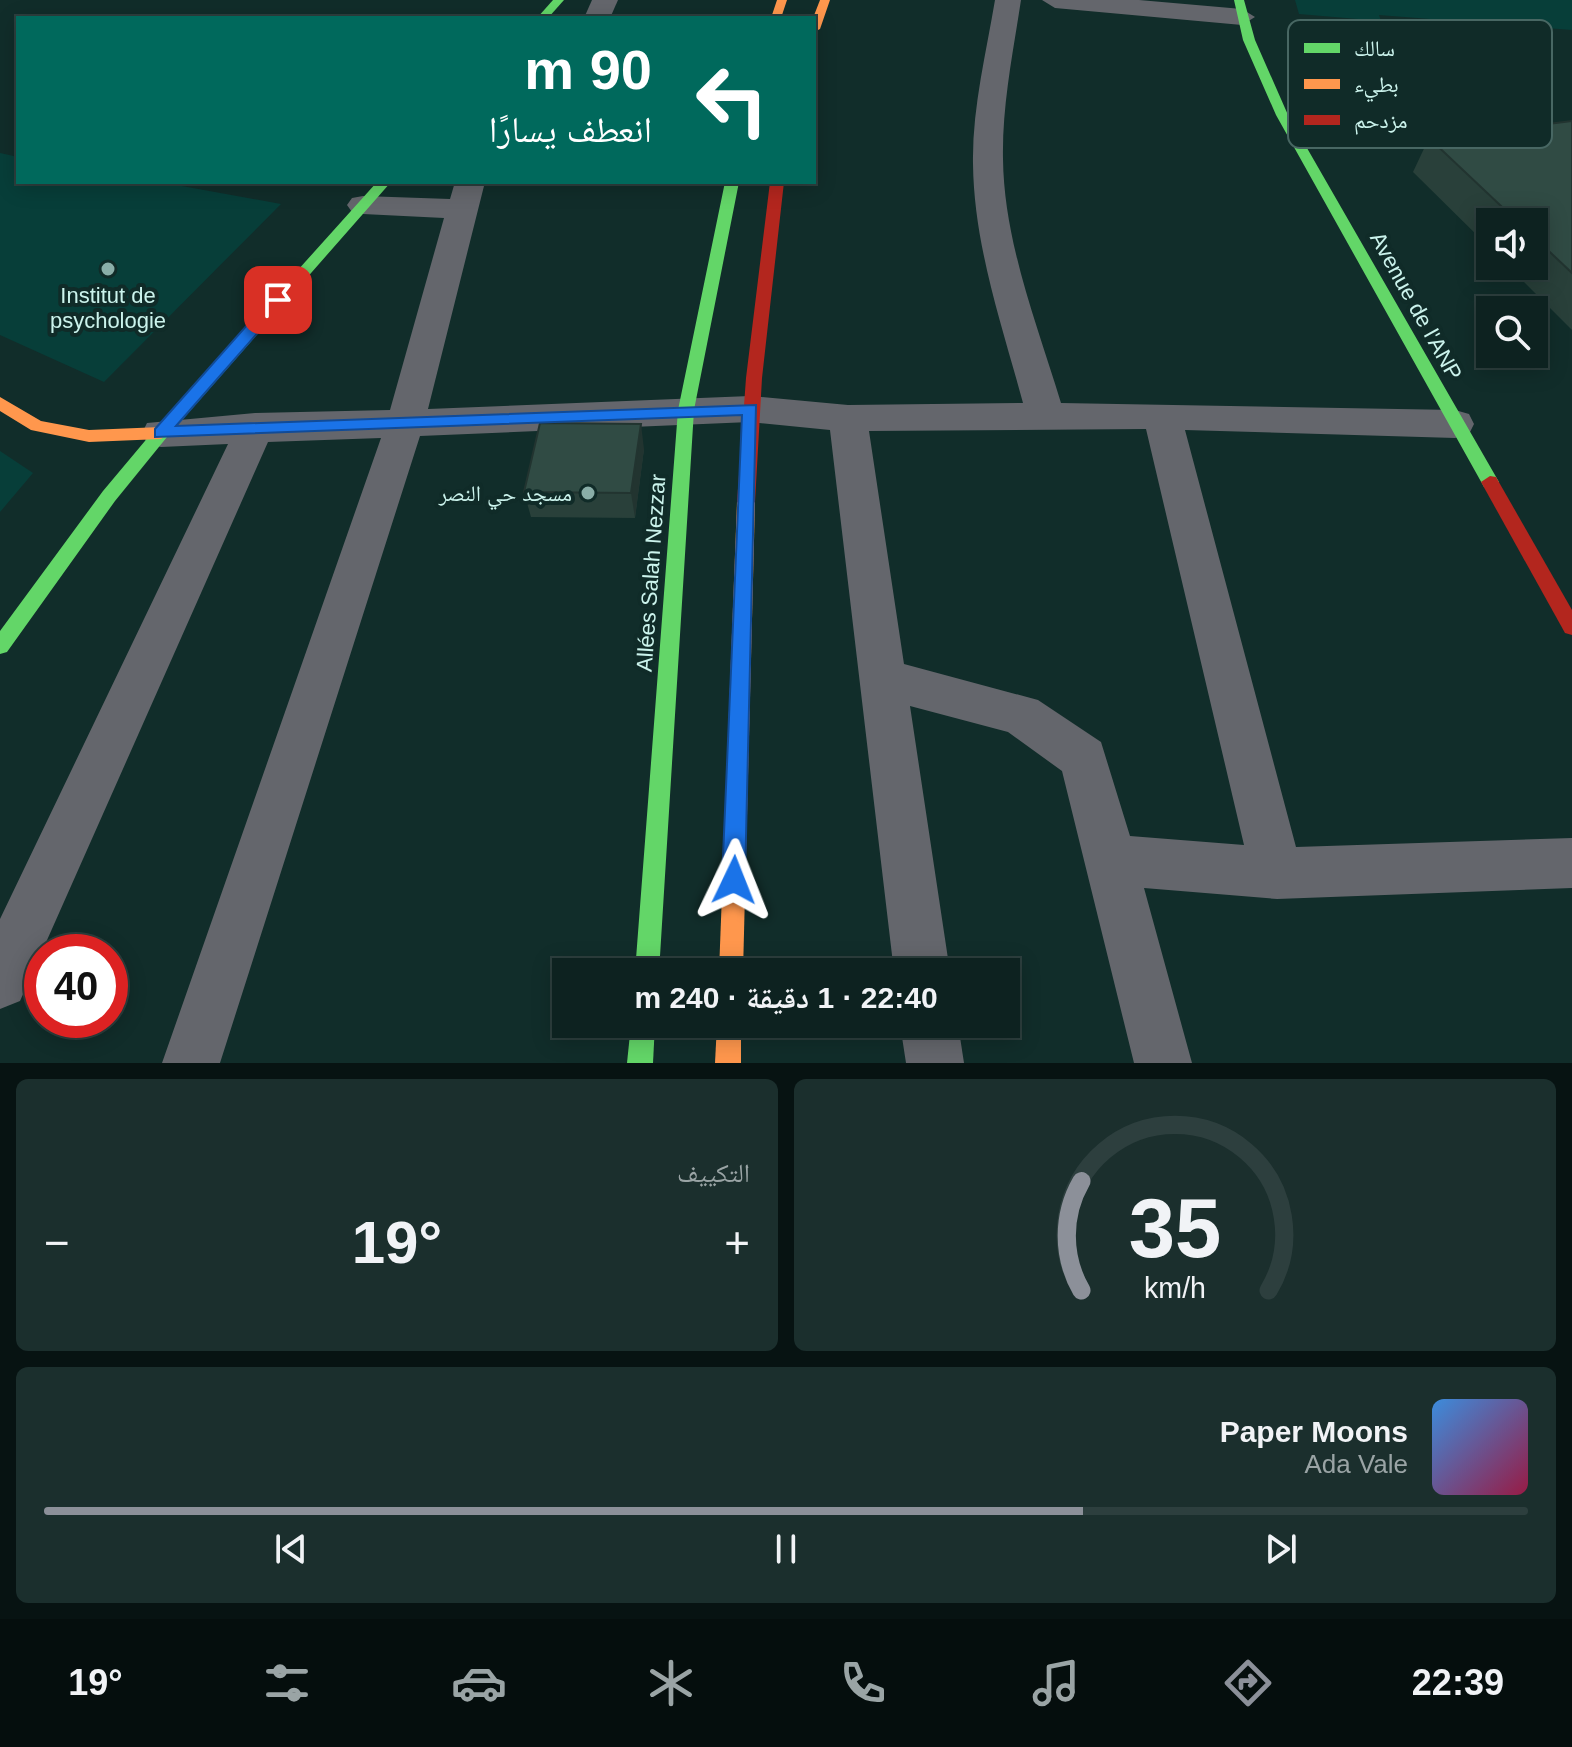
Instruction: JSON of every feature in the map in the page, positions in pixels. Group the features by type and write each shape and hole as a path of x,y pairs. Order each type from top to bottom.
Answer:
{"street":[{"path":"544,16 559,0"},
{"path":"816,24 825,0"},
{"path":"1008,0 989,132 989,183 1018,317 1046,417"},
{"path":"1055,0 1241,9"},
{"name":"Avenue de l'ANP","path":"1241,9 1288,126"},
{"name":"Avenue de l'ANP","path":"1300,148 1572,627"},
{"name":"Allées Salah Nezzar","path":"648,958 686,410 732,184"},
{"path":"731,958 750,409 765,262 777,184"},
{"path":"0,646 109,496 161,433 374,194 467,195 406,421 191,1063"},
{"path":"0,403 37,426 89,436 750,409 848,418 1162,416 1455,424"},
{"path":"1162,416 1277,873"},
{"path":"848,418 920,958"},
{"path":"0,981 255,427"},
{"path":"883,679 1021,715 1084,758 1163,1063"},
{"path":"1110,860 1277,873 1572,863"},
{"path":"640,1063 642,1038"},
{"path":"728,1063 729,1038"},
{"path":"931,1038 935,1063"}],"shaded area":[{"path":"1295,0 1572,0 1572,30 1552,28 1552,20 1443,20 1379,15 1381,20 1369,20 1299,14"},
{"name":"Institut de psychologie","path":"0,153 16,157 16,184 171,184 281,204 104,382 0,335"},
{"path":"0,451 33,473 0,512"}],"building":[{"path":"1572,121 1572,273 1548,250 1548,208 1503,208 1440,148 1552,148 1552,124"},
{"path":"540,423 641,424 631,493 524,492"}],"traffic: fast":[{"path":"544,16 559,0"},
{"path":"1239,0 1249,40 1288,126"},
{"path":"1301,148 1490,482"},
{"path":"0,646 109,496 161,433 382,184"},
{"path":"648,958 686,410 732,184"},
{"path":"640,1063 642,1038"}],"traffic: slow":[{"path":"777,16 782,0"},
{"path":"816,24 825,0"},
{"path":"0,403 37,426 89,436 161,433"},
{"path":"731,958 746,502"},
{"path":"728,1063 729,1038"}],"traffic: jam":[{"path":"746,502 754,378 777,184"},
{"path":"1490,482 1572,627"}],"place":[{"name":"Institut de psychologie","path":"108,269"},
{"name":"مسجد حي النصر","path":"588,493"}],"route":[{"path":"278,300 161,433 750,409 734,880"}]}
